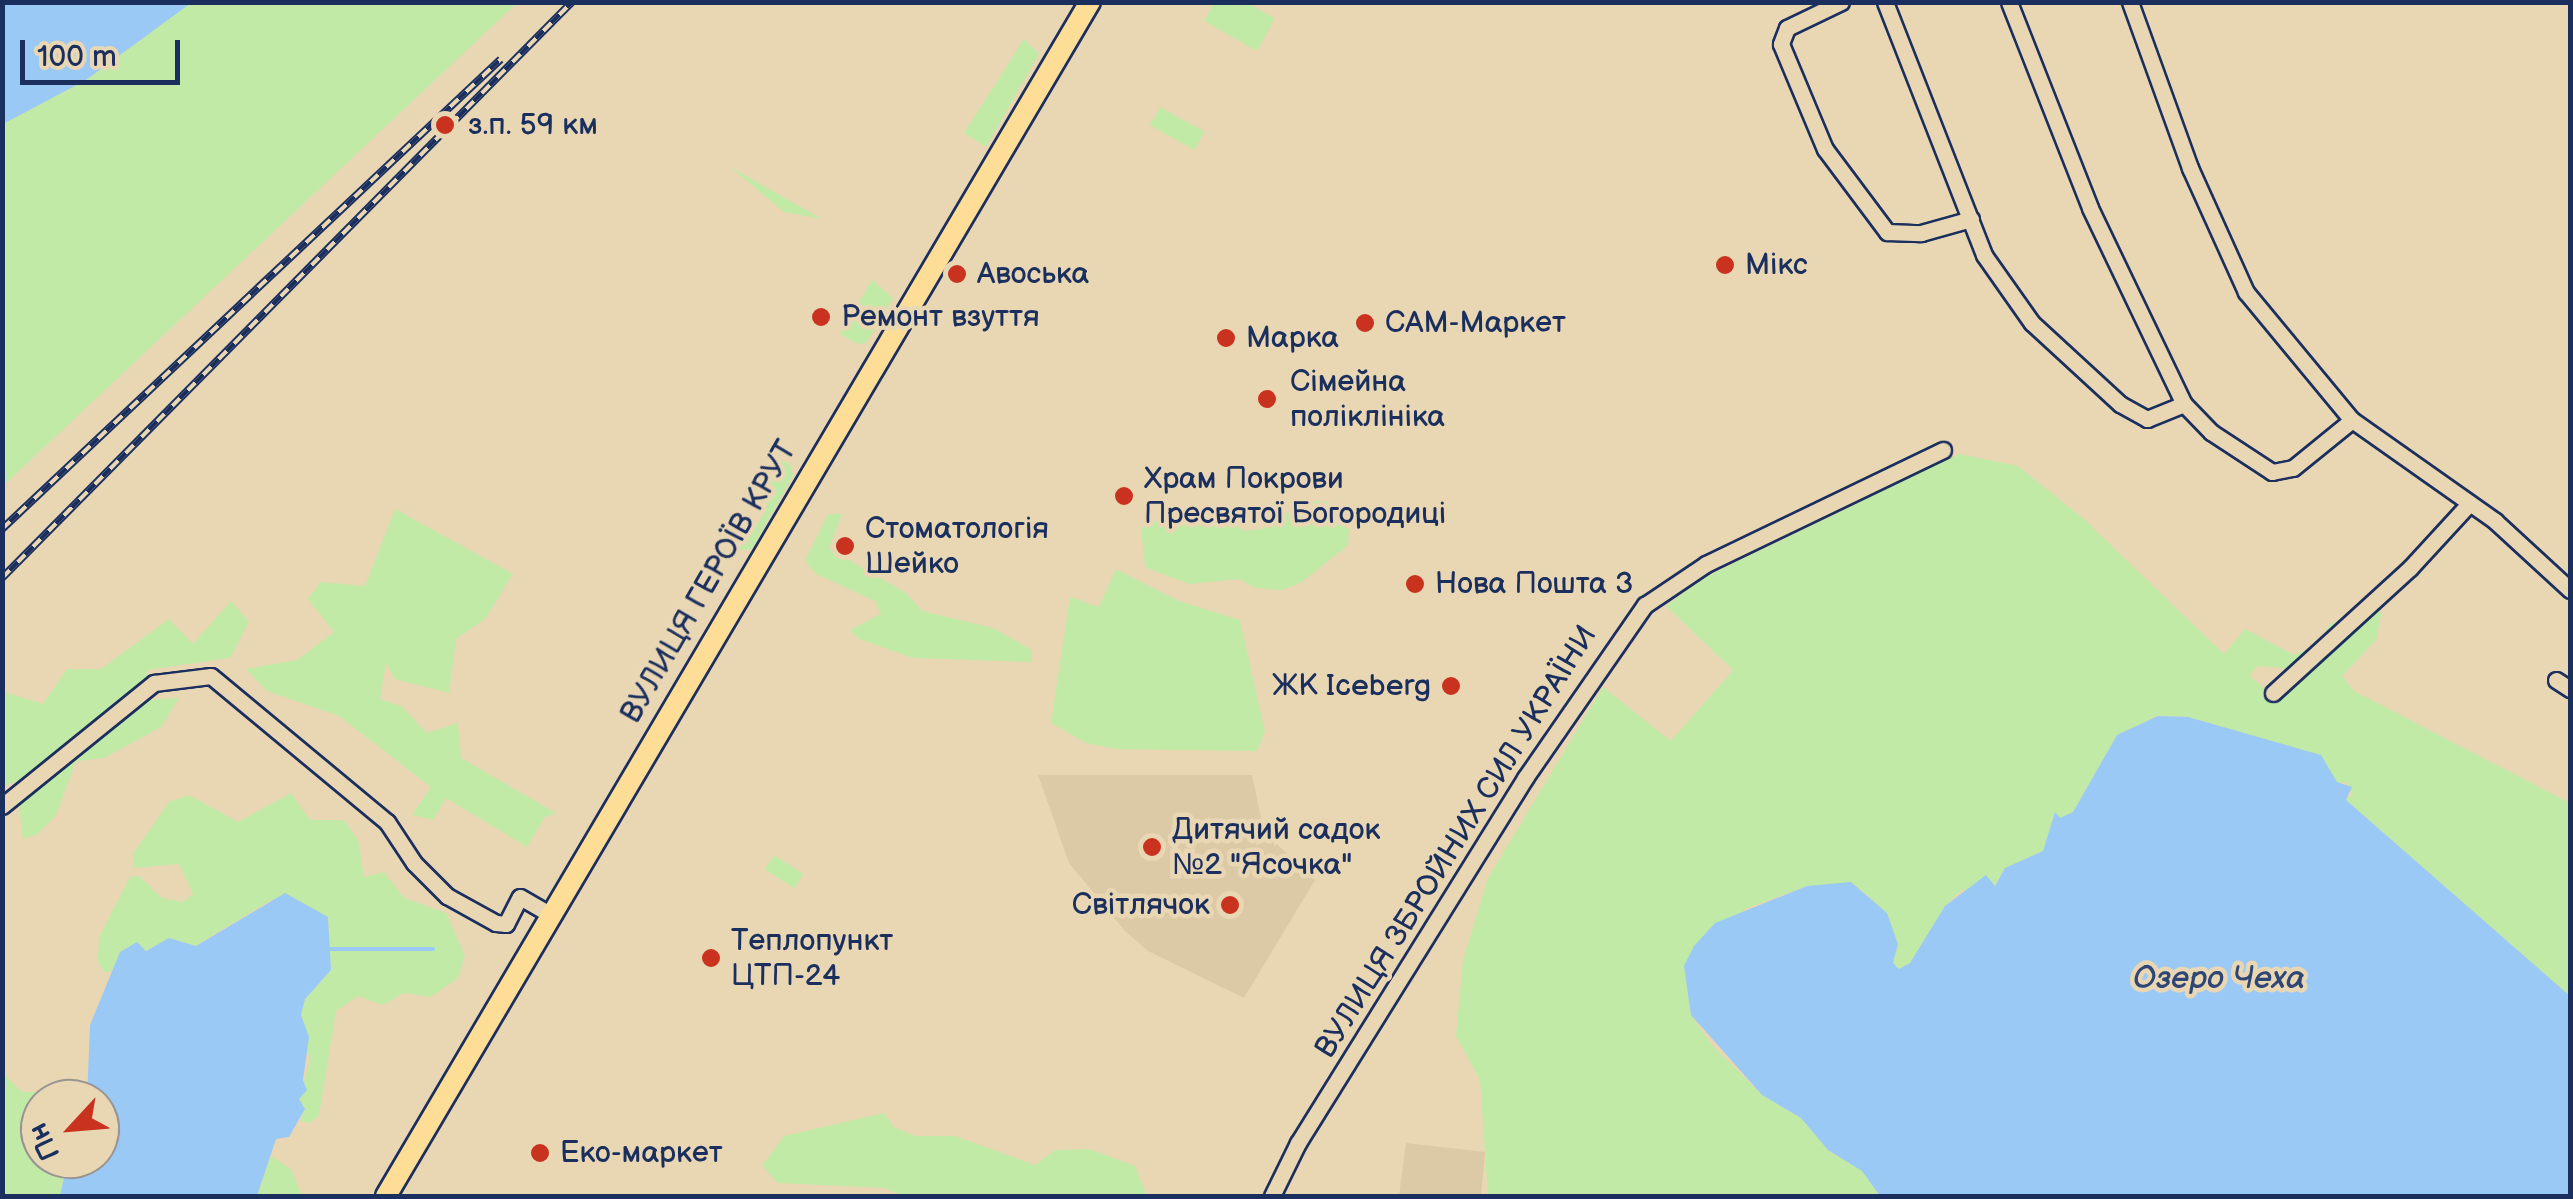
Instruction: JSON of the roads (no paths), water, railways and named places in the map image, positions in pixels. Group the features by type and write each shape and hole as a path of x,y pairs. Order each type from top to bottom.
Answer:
{"main road":[{"name":"ВУЛИЦЯ ГЕРОЇВ КРУТ","path":"386,1196 1090,2"}],"street":[{"path":"1841,2 1788,28 1781,44 1825,149 1887,232 1921,233 1971,220"},
{"path":"1885,2 1984,255 2032,323 2120,404 2147,419 2184,404"},
{"path":"2008,2 2090,208 2184,404 2211,432 2272,472 2292,468 2352,420"},
{"path":"2130,2 2190,168 2246,292 2352,420 2539,557 2570,590"},
{"name":"ВУЛИЦЯ ЗБРОЙНИХ СИЛ УКРАЇНИ","path":"1272,1196 1298,1144 1526,778 1645,605 1706,564 1944,450"},
{"path":"2273,693 2386,591 2468,505"},
{"path":"2,806 154,684 211,676 388,822 414,863 447,896 496,923 506,924 520,897 550,914"},
{"path":"2556,680 2570,689"}],"water":[{"path":"3,2 191,3 86,80 3,124"},
{"name":"Озеро Чеха","path":"2158,716 2188,717 2321,755 2337,782 2352,787 2346,800 2570,996 2570,1196 1880,1196 1862,1171 1828,1150 1801,1118 1762,1095 1691,1015 1684,966 1694,946 1715,923 1807,886 1851,882 1887,913 1898,944 1893,963 1899,969 1910,963 1945,906 1986,875 1995,886 2005,868 2043,851 2055,812 2060,818 2073,812 2117,735"},
{"path":"285,893 328,917 331,970 305,999 301,1015 309,1037 303,1080 307,1090 299,1099 305,1109 289,1137 276,1139 257,1196 60,1196 64,1179 120,1179 120,1079 88,1079 90,1025 120,952 137,942 146,951 169,938 196,946"}],"waterway":[{"path":"328,949 433,949"}],"railway":[{"path":"2,578 572,2"},
{"path":"2,529 501,59"}],"place":[{"name":"з.п. 59 км","path":"445,125"},
{"name":"Мікс","path":"1725,265"},
{"name":"Авоська","path":"957,274"},
{"name":"Ремонт взуття","path":"821,317"},
{"name":"САМ-Маркет","path":"1365,323"},
{"name":"Марка","path":"1226,338"},
{"name":"Сімейна поліклініка","path":"1267,399"},
{"name":"Храм Покрови Пресвятої Богородиці","path":"1124,496"},
{"name":"Стоматологія Шейко","path":"845,546"},
{"name":"Нова Пошта 3","path":"1415,584"},
{"name":"ЖК Iceberg","path":"1451,686"},
{"name":"Дитячий садок №2 \"Ясочка\"","path":"1152,847"},
{"name":"Світлячок","path":"1230,905"},
{"name":"Теплопункт ЦТП-24","path":"711,958"},
{"name":"Еко-маркет","path":"540,1153"}]}
